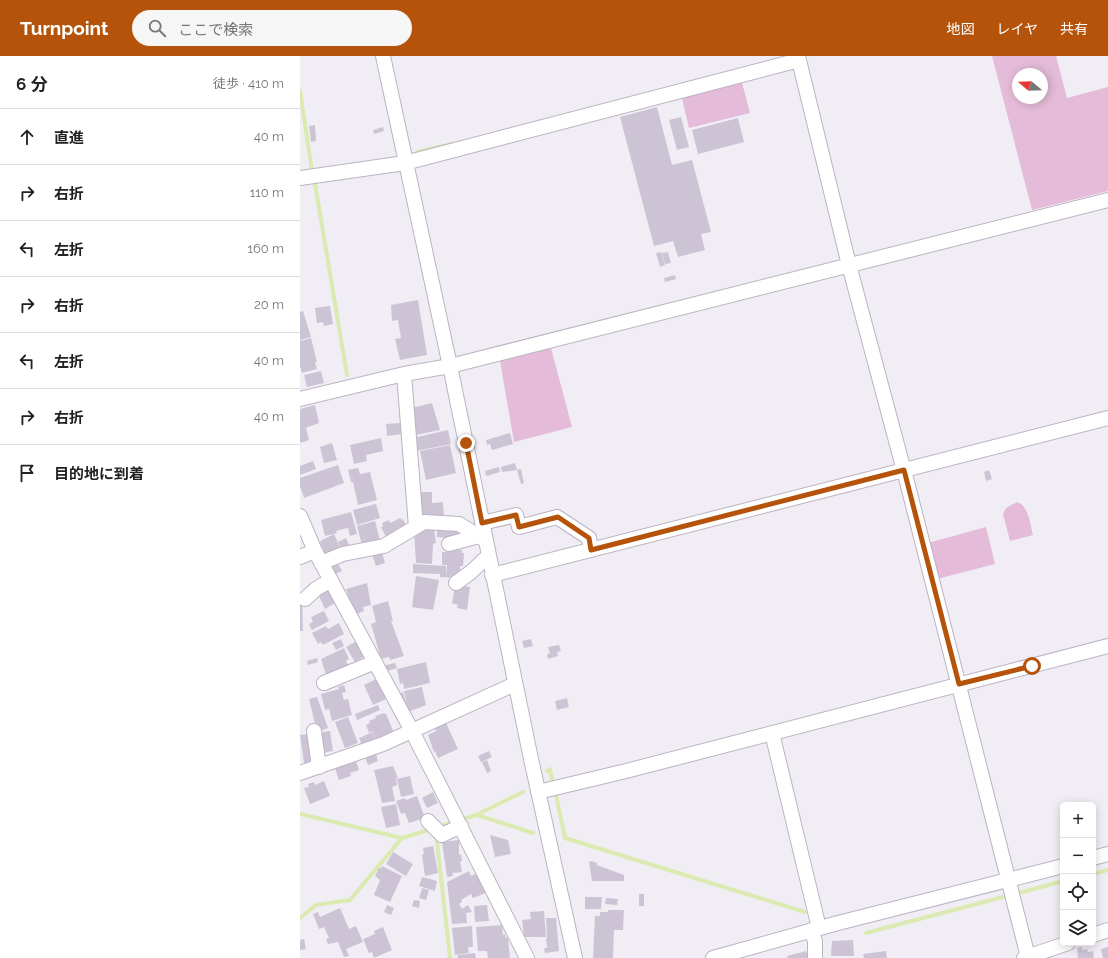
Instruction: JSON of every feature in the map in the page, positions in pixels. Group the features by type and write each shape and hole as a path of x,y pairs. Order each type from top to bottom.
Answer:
{"street":[{"path":"383,56 450,366 482,533 575,958"},
{"path":"300,178 405,163 798,58 849,265 904,470 1009,880 1026,957 1043,955 1062,946"},
{"path":"300,399 404,374 450,366 1108,200"},
{"path":"404,374 416,527"},
{"path":"492,575 1108,418"},
{"path":"449,544 482,533 516,515 519,527 558,517 589,538 591,550"},
{"path":"300,516 318,557 412,731 527,958"},
{"path":"300,557 318,557 343,554 384,546 424,522 458,524 482,533"},
{"path":"456,582 471,572 488,556"},
{"path":"305,598 331,580"},
{"path":"538,792 1108,646"},
{"path":"324,684 375,662"},
{"path":"300,773 383,744 515,684"},
{"path":"314,731 319,767"},
{"path":"772,733 815,929 815,958"},
{"path":"432,826 442,835 458,822"},
{"path":"1096,857 1108,854"},
{"path":"713,958 815,929 1060,867"},
{"path":"1096,934 1108,930"}],"shaded area":[{"path":"992,56 1056,56 1067,98 1108,87 1108,191 1032,210"},
{"path":"741,79 750,113 689,128 681,94"},
{"path":"551,348 572,427 514,442 500,361"},
{"path":"1017,502 1027,511 1033,535 1010,541 1003,514 1006,508"},
{"path":"986,527 995,564 937,579 928,543"}],"building":[{"path":"657,107 672,165 692,160 711,232 701,234 705,250 678,257 673,241 654,246 620,117"},
{"path":"681,117 689,147 677,150 669,120"},
{"path":"738,118 744,142 698,154 692,130"},
{"path":"315,125 316,141 311,142 309,126"},
{"path":"383,127 384,131 374,134 373,130"},
{"path":"661,252 665,265 660,267 656,253"},
{"path":"668,252 671,263 665,264 662,253"},
{"path":"675,275 676,279 665,282 664,278"},
{"path":"418,300 427,355 400,360 395,339 401,338 398,320 392,321 391,305"},
{"path":"330,306 333,324 324,326 323,322 317,323 315,308"},
{"path":"303,311 311,337 300,340 300,312"},
{"path":"311,338 317,362 315,362 317,369 302,373 300,366 300,341"},
{"path":"321,371 324,383 307,387 304,375"},
{"path":"432,403 440,430 415,435 411,408"},
{"path":"315,405 319,423 300,430 300,409"},
{"path":"401,423 402,434 387,436 386,424"},
{"path":"306,428 309,440 300,443 300,430"},
{"path":"448,430 451,444 416,451 413,438"},
{"path":"510,433 513,444 492,450 490,444 487,445 486,440"},
{"path":"381,438 383,451 366,455 367,461 354,464 350,445"},
{"path":"332,443 337,460 324,463 320,447"},
{"path":"450,445 456,473 426,480 420,451"},
{"path":"313,461 316,469 300,475 300,466"},
{"path":"515,463 517,470 502,472 501,467"},
{"path":"338,465 344,483 304,498 300,486 300,478"},
{"path":"499,467 500,472 486,476 485,471"},
{"path":"358,468 360,474 370,472 377,500 358,505 353,482 351,482 348,470"},
{"path":"521,469 524,483 521,484 517,470"},
{"path":"989,470 992,479 986,481 984,472"},
{"path":"417,492 432,492 432,503 443,502 444,518 418,518"},
{"path":"376,504 380,518 357,525 353,510"},
{"path":"351,512 355,526 336,531 337,533 325,536 321,520"},
{"path":"400,518 402,520 403,519 406,525 386,537 381,527 383,526 382,523 389,520 390,523"},
{"path":"375,521 380,540 362,545 357,526"},
{"path":"355,526 357,534 350,536 348,528"},
{"path":"437,527 459,529 459,539 437,537"},
{"path":"424,528 434,528 436,543 433,544 432,564 416,563 414,532 424,530"},
{"path":"334,534 341,550 326,556 320,541"},
{"path":"346,538 349,545 341,549 338,542"},
{"path":"381,549 385,563 376,566 371,552"},
{"path":"448,550 462,550 462,553 464,553 463,566 460,566 460,578 440,577 440,574 413,573 413,564 446,566 446,576 447,565 442,565 442,552 448,552"},
{"path":"337,562 342,571 333,575 329,566"},
{"path":"416,576 439,580 433,610 412,607"},
{"path":"367,583 371,605 363,607 364,611 357,614 355,609 353,610 346,589"},
{"path":"455,586 470,587 467,610 457,608 458,605 452,603"},
{"path":"327,587 335,603 325,609 317,592"},
{"path":"300,599 302,599 303,631 300,631"},
{"path":"388,601 393,621 391,621 404,656 390,660 389,657 381,659 371,624 376,622 372,606"},
{"path":"324,611 329,621 312,630 309,624 313,622 311,617"},
{"path":"339,623 344,634 323,645 321,642 318,644 312,633 326,626 328,629"},
{"path":"341,639 344,646 336,650 332,643"},
{"path":"531,639 533,646 524,648 522,641"},
{"path":"357,641 365,656 355,662 346,647"},
{"path":"559,645 561,651 557,652 558,656 548,659 547,654 550,654 548,647"},
{"path":"344,648 349,659 346,661 349,667 327,678 321,659"},
{"path":"317,658 318,662 308,665 307,661"},
{"path":"426,662 430,683 404,689 403,683 400,684 397,669"},
{"path":"395,663 397,668 387,671 386,665"},
{"path":"376,679 386,699 373,705 364,685"},
{"path":"344,685 346,692 342,693 344,700 348,699 352,715 332,721 329,709 325,710 321,694 339,689 338,687"},
{"path":"422,687 426,705 408,712 399,694 403,692 407,706 404,691"},
{"path":"317,697 328,728 317,732 309,699"},
{"path":"567,698 569,707 557,710 555,701"},
{"path":"378,705 380,710 357,720 355,714"},
{"path":"384,713 386,714 394,733 376,740 373,731 369,733 366,725 370,723 369,721 376,718 375,716"},
{"path":"348,717 358,743 345,748 335,722"},
{"path":"446,723 458,749 438,758 435,751 434,752 428,735 436,731 435,728"},
{"path":"330,731 333,751 321,753 317,733"},
{"path":"373,732 376,741 362,746 359,738"},
{"path":"310,734 315,761 304,763 300,735"},
{"path":"375,751 378,761 368,765 364,755"},
{"path":"489,751 492,757 481,762 478,756"},
{"path":"355,758 359,770 350,773 351,776 339,780 334,765"},
{"path":"487,760 491,771 487,773 482,762"},
{"path":"393,766 398,778 396,778 397,785 392,787 395,801 382,803 374,770"},
{"path":"410,776 414,794 401,797 397,779"},
{"path":"324,781 330,796 310,804 304,788 309,787 308,784 314,782 315,785"},
{"path":"433,792 438,803 427,808 422,798"},
{"path":"417,796 425,818 409,823 405,813 401,814 396,801 405,798 406,800"},
{"path":"396,804 400,825 386,828 381,807"},
{"path":"490,835 508,840 511,854 495,857"},
{"path":"459,840 459,855 461,854 462,861 460,861 462,872 452,873 453,876 447,877 442,842"},
{"path":"433,846 438,873 425,876 422,855 424,854 423,848"},
{"path":"393,852 413,864 406,876 386,864"},
{"path":"591,861 597,863 597,865 624,875 624,881 592,881 589,862"},
{"path":"382,866 402,876 390,902 374,895 380,880 375,876 379,868"},
{"path":"469,871 471,876 477,873 488,892 473,898 471,894 461,900 462,902 459,904 462,909 468,905 472,912 466,913 467,923 452,924 447,882"},
{"path":"422,877 437,881 435,891 419,886"},
{"path":"422,888 429,890 426,900 419,898"},
{"path":"639,894 644,894 644,906 639,906"},
{"path":"585,897 602,897 601,909 585,909"},
{"path":"606,898 618,899 617,905 605,904"},
{"path":"414,900 420,901 419,908 412,906"},
{"path":"387,905 394,908 391,915 384,912"},
{"path":"487,905 489,921 475,922 474,906"},
{"path":"340,908 349,929 356,926 363,942 346,949 349,956 344,957 338,942 328,944 326,939 329,938 324,927 319,929 313,914 318,912 320,917"},
{"path":"608,910 624,910 623,930 614,930 613,958 593,958 595,916 600,916 600,912 608,912"},
{"path":"544,911 546,937 524,937 522,920 531,919 530,912"},
{"path":"546,918 556,918 559,951 545,953 544,948 547,948"},
{"path":"502,925 503,935 505,934 506,938 508,938 510,958 488,958 487,951 478,951 476,927"},
{"path":"472,926 473,947 468,947 469,953 455,955 452,928"},
{"path":"383,927 392,950 374,958 372,952 369,953 363,939 375,934 374,931"},
{"path":"304,939 306,949 300,950 300,940"},
{"path":"853,940 854,956 831,956 832,941"},
{"path":"1082,947 1082,950 1087,949 1088,952 1093,951 1094,958 1078,958 1077,948"},
{"path":"1108,947 1108,958 1103,958 1101,949"},
{"path":"806,951 808,958 788,958 787,956"},
{"path":"886,951 887,958 864,958 863,954"},
{"path":"475,953 476,958 458,958 458,955"}],"waterway":[{"path":"300,91 312,171"},
{"path":"417,152 452,144"},
{"path":"315,184 347,375"},
{"path":"547,771 550,769 552,780"},
{"path":"438,827 476,815 523,792"},
{"path":"556,795 565,838 805,912"},
{"path":"300,814 402,838 432,829"},
{"path":"477,815 533,833"},
{"path":"300,918 316,905 350,900 402,838"},
{"path":"437,842 450,958"},
{"path":"1096,873 1108,870"},
{"path":"1019,893 1060,882"},
{"path":"866,933 1003,897"}],"route":[{"path":"466,443 482,523 516,515 519,527 558,517 589,538 591,550 904,470 959,684 1032,666"}]}
